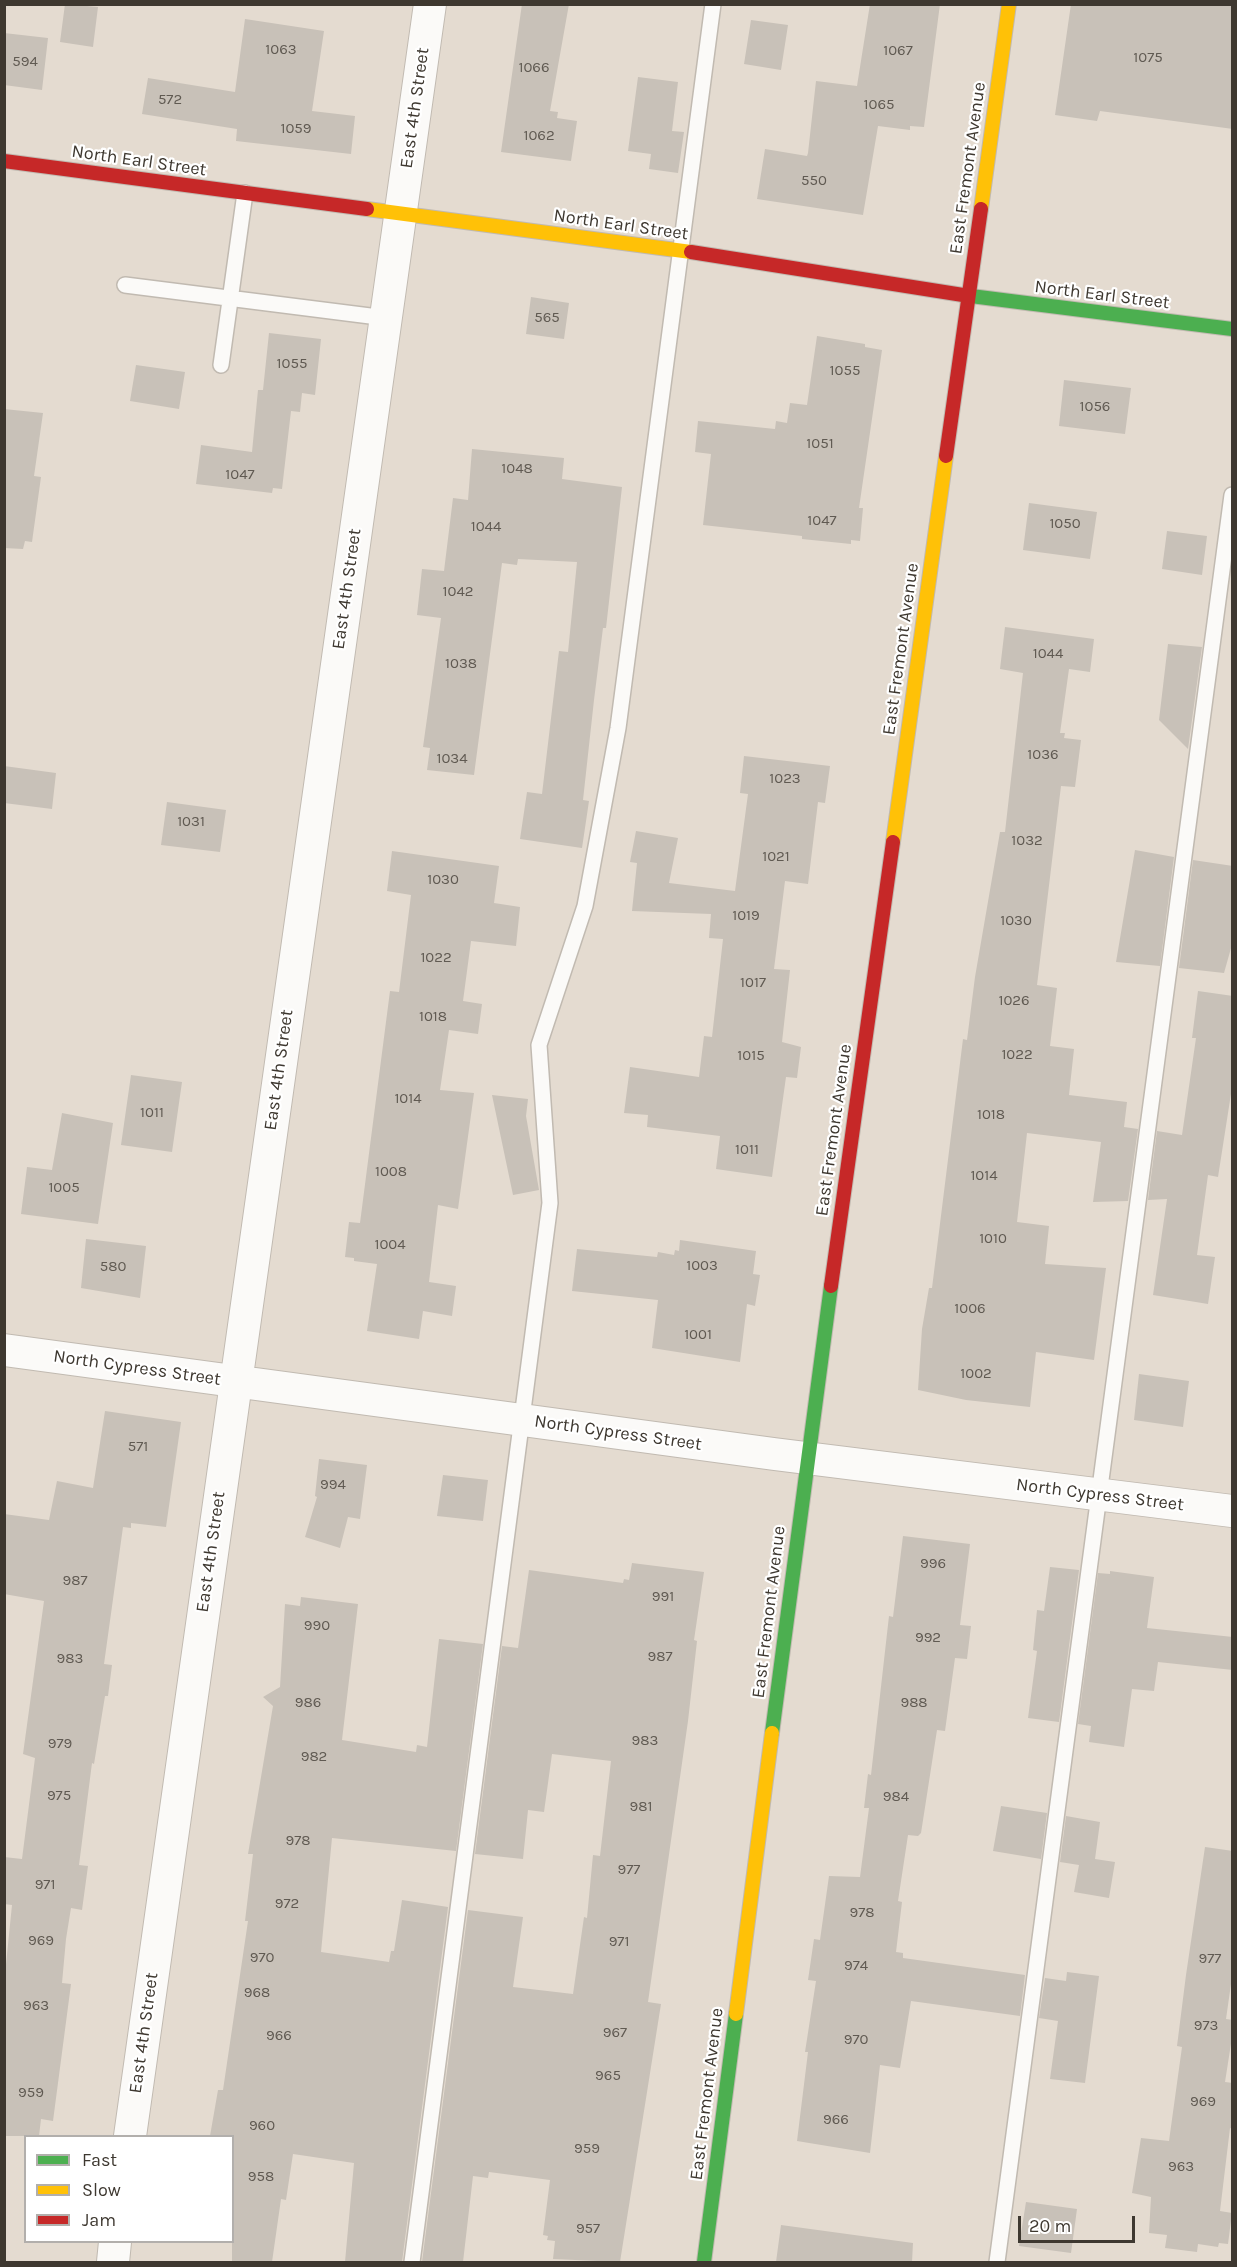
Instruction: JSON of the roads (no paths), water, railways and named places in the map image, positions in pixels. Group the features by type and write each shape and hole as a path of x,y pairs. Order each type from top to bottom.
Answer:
{"street":[{"name":"East 4th Street","path":"130,2135 430,4"},
{"name":"East Fremont Avenue","path":"704,2262 807,1458 1009,4"},
{"name":"North Earl Street","path":"4,161 679,250 968,296 1233,329"},
{"name":"North Cypress Street","path":"4,1350 807,1458 1233,1512"},
{"path":"113,2262 116,2243"}],"lane":[{"path":"411,2262 550,1203 539,1045 585,906 618,728 713,4"},
{"path":"221,365 244,193"},
{"path":"124,285 386,318"},
{"path":"997,2262 1233,495"}]}
